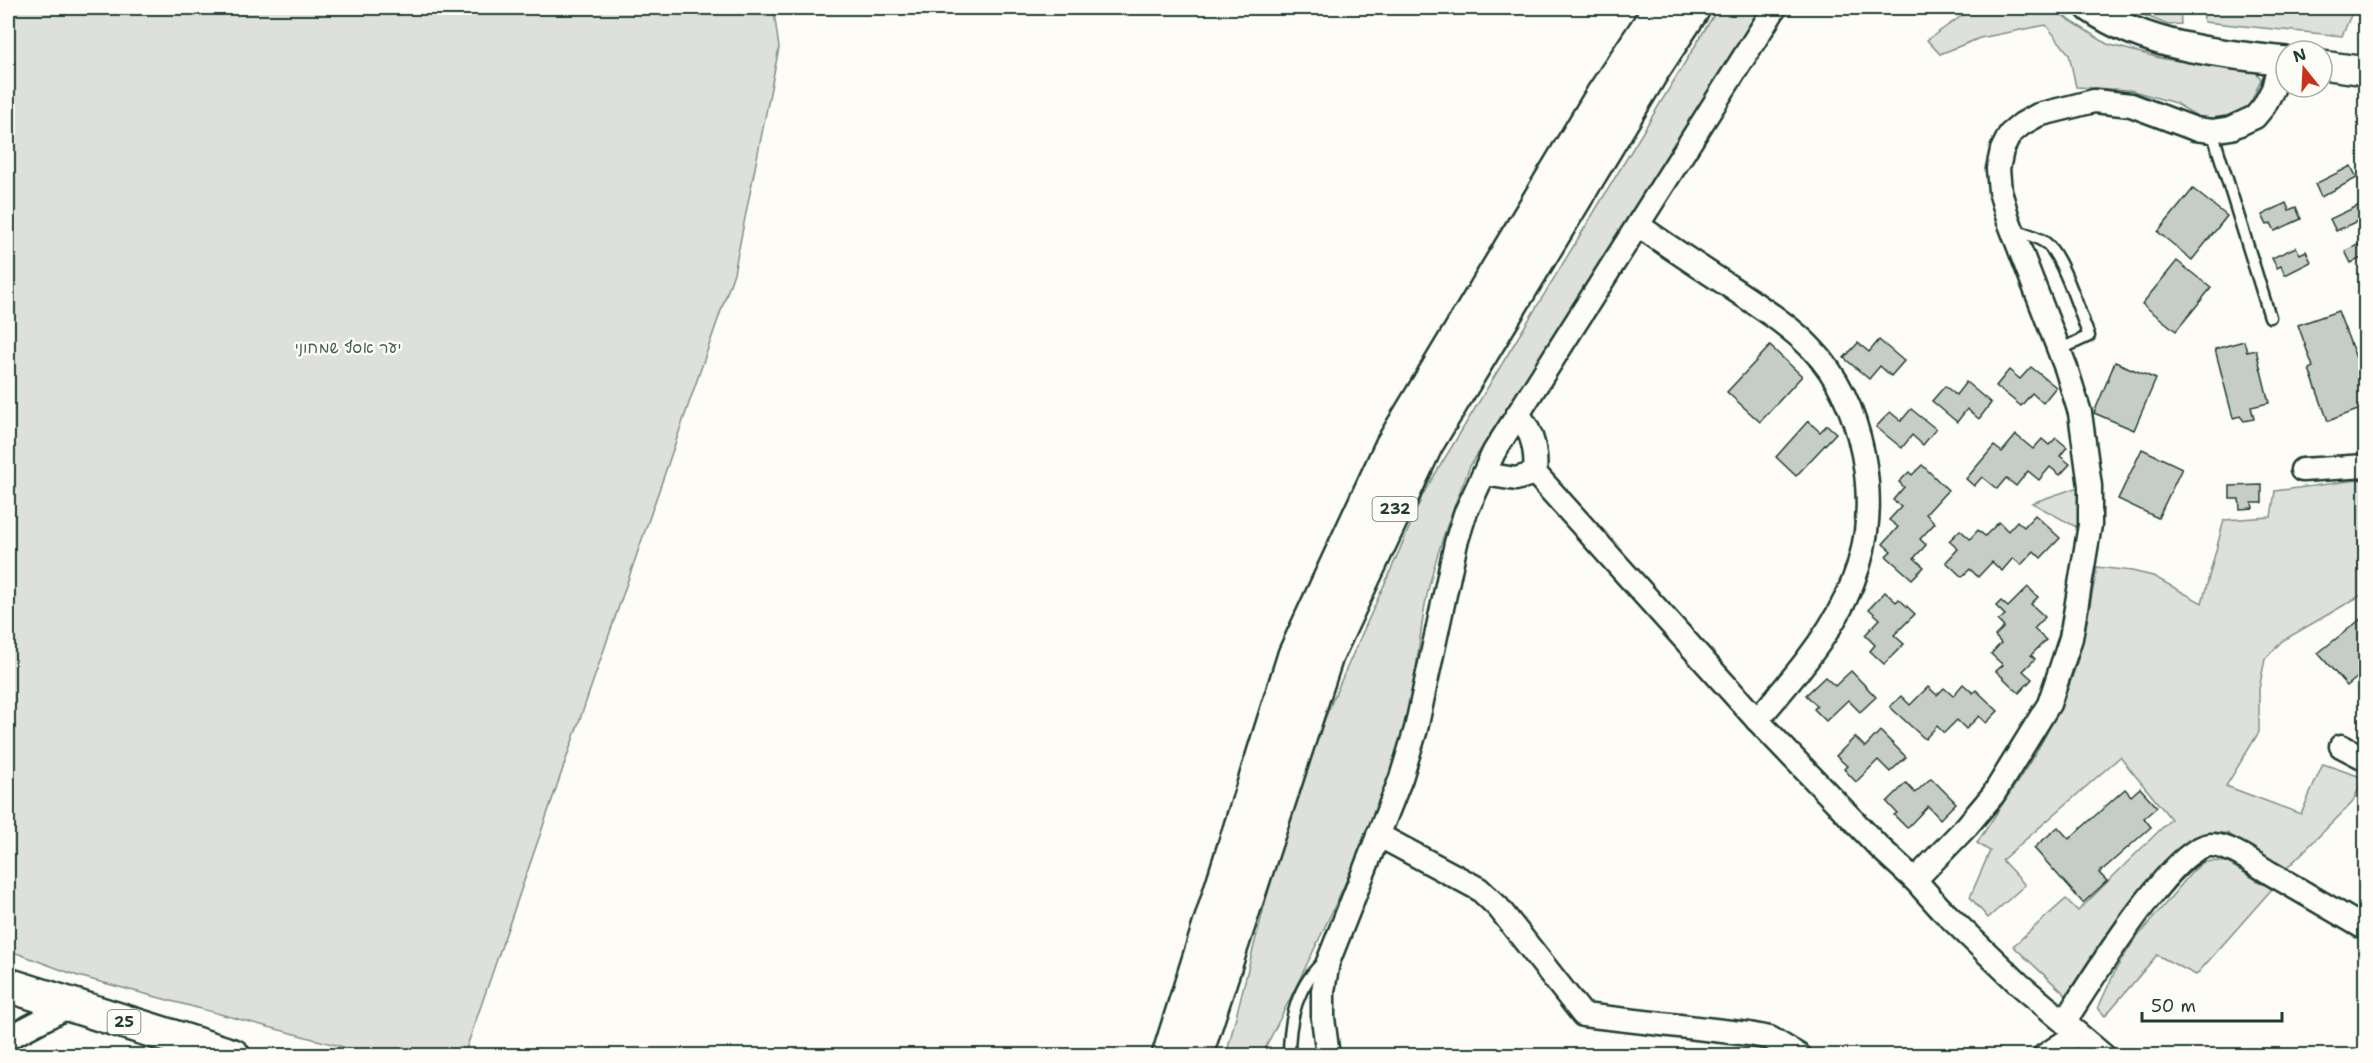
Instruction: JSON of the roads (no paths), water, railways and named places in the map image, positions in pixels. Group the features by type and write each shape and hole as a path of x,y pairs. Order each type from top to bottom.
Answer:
{"main road":[{"name":"232","path":"1168,1056 1295,655 1392,446 1603,95 1661,8"},
{"name":"232","path":"1196,1056 1326,656 1426,444 1647,79 1693,8"},
{"name":"25","path":"8,985 233,1056"},
{"name":"25","path":"177,1039 222,1056"}],"street":[{"path":"1328,1056 1323,1018 1323,991 1331,955 1401,778 1416,729 1456,543 1466,514 1494,453 1775,8"},
{"path":"2090,8 2139,32 2172,43 2274,60"},
{"path":"2334,66 2364,68"},
{"path":"1915,880 1967,826 1993,795 2049,704 2061,675 2071,638 2090,525 2090,486 2080,413 2000,191 1998,169 2002,150 2010,134 2022,124 2038,115 2077,104 2112,102 2131,105 2195,129 2212,131 2231,129 2255,117 2264,106 2274,86"},
{"path":"1638,225 1784,324 1811,348 1829,369 1850,405 1861,441 1868,481 1869,520 1863,556 1832,627 1803,667 1757,720"},
{"path":"1518,414 1525,422 1533,441 1536,457 1535,473 1757,720 1940,908 2019,984 2104,1056"},
{"path":"2302,470 2366,466"},
{"path":"1484,474 1516,479 1535,473"},
{"path":"2341,746 2366,759"},
{"path":"1378,835 1479,889 1498,908 1584,1015 1760,1036 1770,1038 1800,1056"},
{"path":"2044,1056 2071,1028 2123,931 2146,901 2192,852 2202,846 2214,845 2237,854 2366,929"},
{"path":"8,1038 71,1005"}],"lane":[{"path":"2212,131 2270,317"},
{"path":"2013,230 2033,236 2048,245 2058,259 2089,336 2059,350"},
{"path":"1289,1056 1289,1034 1293,1009 1305,982 1331,955"}],"park label":[{"name":"יער אסף שמחוני","path":"348,347"}]}
